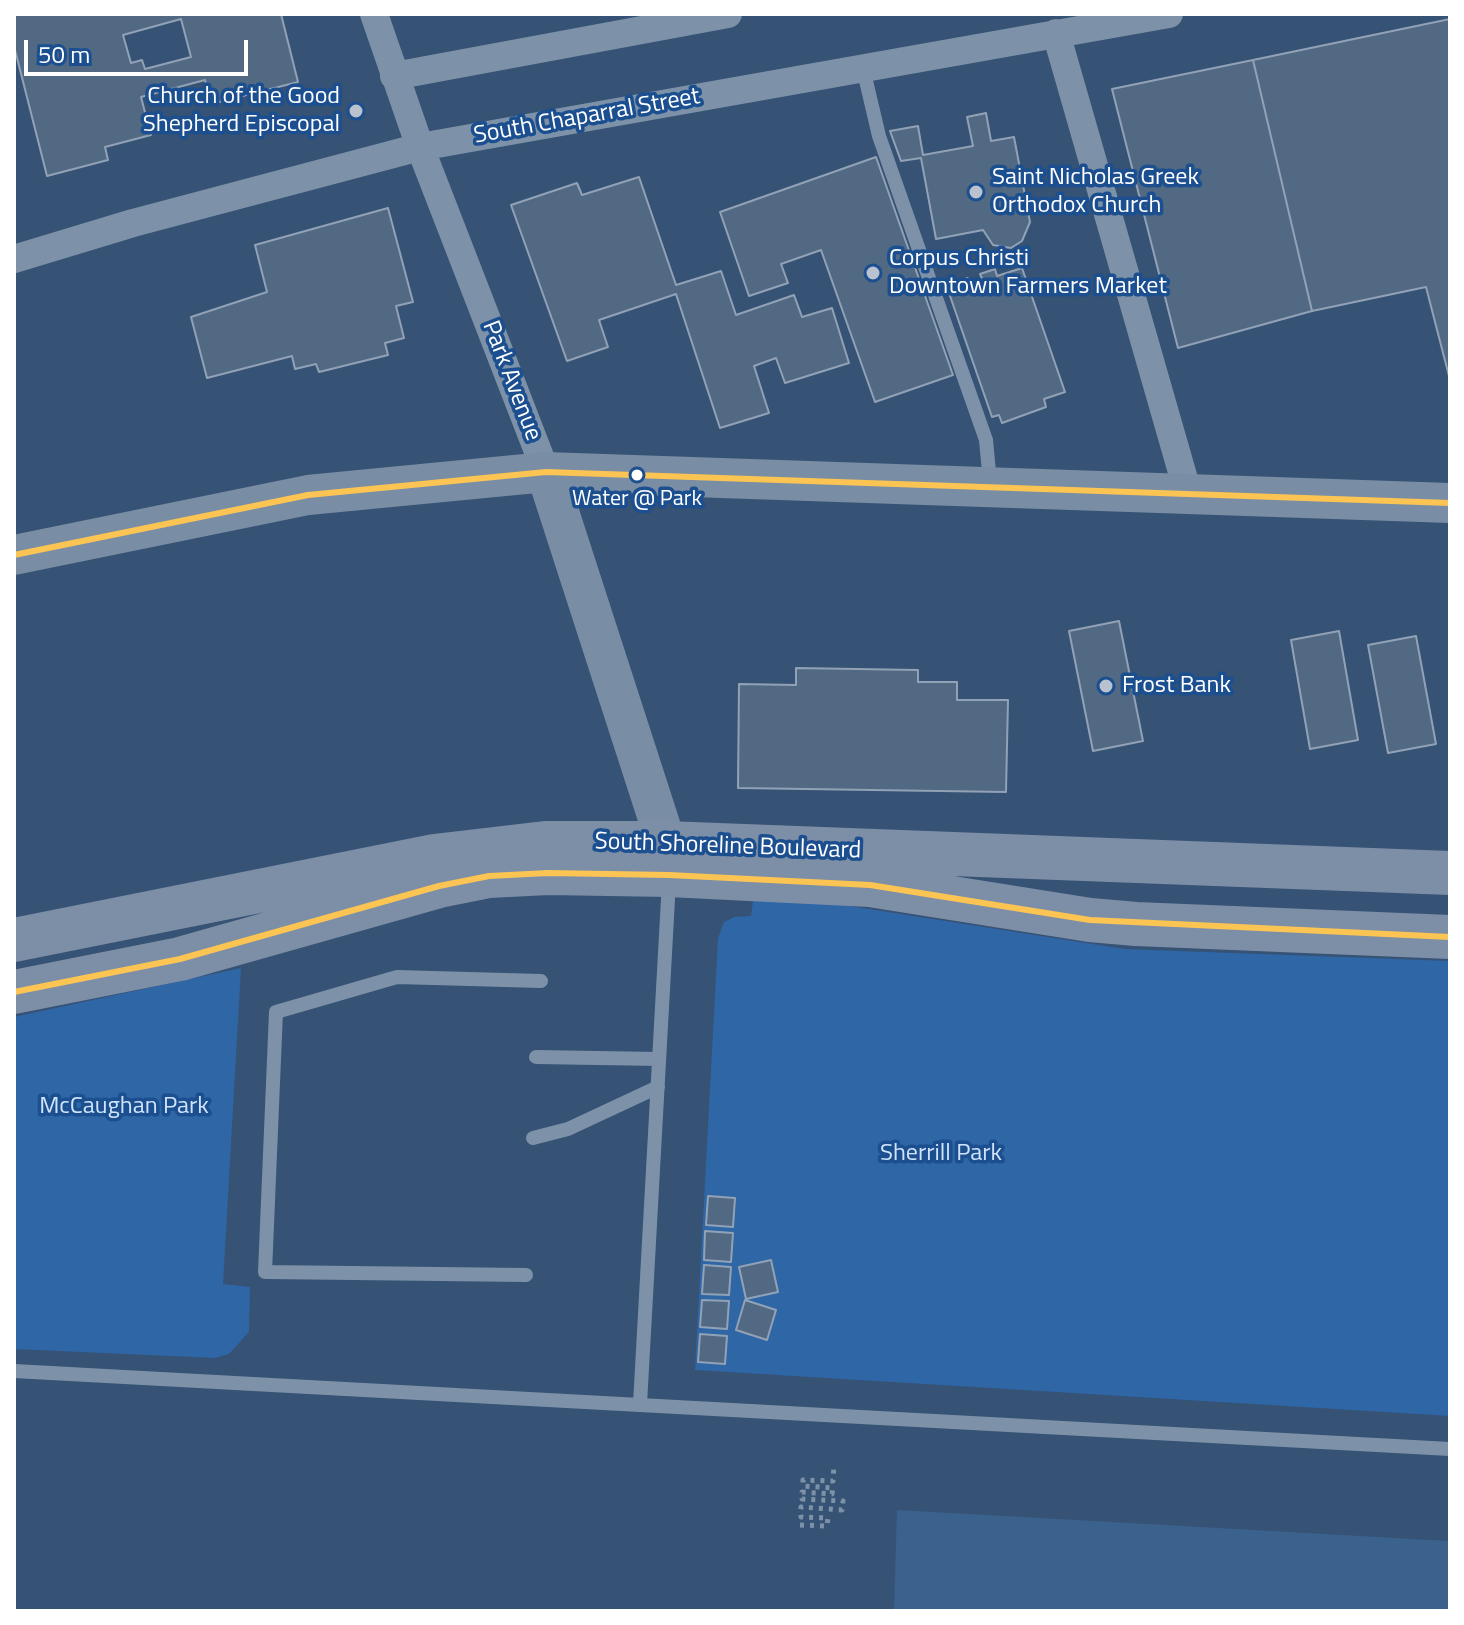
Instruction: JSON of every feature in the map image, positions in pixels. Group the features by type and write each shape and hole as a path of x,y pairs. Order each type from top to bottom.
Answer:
{"main road":[{"name":"South Shoreline Boulevard","path":"14,940 434,856 545,843 870,885 1121,923 1450,937"},
{"name":"South Shoreline Boulevard","path":"14,992 180,959 439,886 489,876 548,873 668,859 1450,873"}],"street":[{"name":"Park Avenue","path":"374,14 420,147 546,472 668,859"},
{"path":"394,76 728,14"},
{"name":"South Chaparral Street","path":"14,259 133,223 420,147 1169,14"},
{"path":"1056,33 1188,493"},
{"path":"14,555 308,495 546,472 1450,503"}],"lane":[{"path":"863,68 879,136 986,440 991,486"},
{"path":"640,1404 668,859"},
{"path":"526,1275 265,1272 276,1012 397,977 541,981"},
{"path":"536,1057 659,1059"},
{"path":"533,1138 568,1129 658,1087"},
{"path":"14,1371 1450,1449"}],"path":[{"path":"800,1525 827,1526 828,1518 801,1517 801,1507 842,1510 843,1501 802,1499 802,1492 832,1494 833,1488 803,1486 803,1480 833,1481 834,1465"}],"green space":[{"name":"Sherrill Park","path":"753,901 837,904 1124,949 1450,961 1450,1416 695,1370 718,938 724,922 734,917 751,916"},
{"name":"McCaughan Park","path":"241,968 223,1284 250,1287 249,1332 229,1354 215,1358 14,1349 14,1017"}],"shaded area":[{"path":"897,1510 1450,1541 1450,1611 894,1611"}],"building":[{"path":"14,14 281,14 298,82 211,104 205,80 141,97 151,135 105,147 108,160 47,176 14,46","holes":["181,19 191,57 145,69 142,60 131,63 123,35"]},
{"path":"1450,19 1450,380 1426,287 1312,311 1253,60"},
{"path":"1253,60 1312,311 1178,348 1112,89"},
{"name":"Saint Nicholas Greek Orthodox Church","path":"986,113 991,141 1014,137 1030,222 1022,241 1011,248 993,245 983,230 936,239 921,158 901,161 890,131 918,126 923,155 973,146 967,117"},
{"name":"Corpus Christi Downtown Farmers Market","path":"876,157 953,375 875,402 821,250 781,264 788,283 749,296 720,212"},
{"path":"639,177 676,285 721,271 736,315 794,295 802,317 832,308 849,363 785,383 776,358 754,366 769,413 720,428 676,294 599,320 608,347 567,361 511,205 577,183 582,195"},
{"path":"388,208 413,302 396,306 404,338 385,343 388,355 319,372 316,364 295,369 292,356 207,378 191,317 267,292 255,245"},
{"path":"1022,268 1065,392 1044,399 1046,407 1002,423 999,415 992,417 949,293 957,290 954,283 968,278 970,285 983,281 980,274 995,269 997,276"},
{"name":"Frost Bank","path":"1119,621 1143,741 1093,751 1069,631"},
{"path":"1339,631 1358,740 1310,749 1291,640"},
{"path":"1416,636 1436,744 1388,753 1368,645"},
{"path":"796,668 918,670 918,682 957,682 957,700 1008,700 1006,792 738,788 739,684 796,685"},
{"path":"708,1196 735,1198 733,1227 706,1225"},
{"path":"705,1231 733,1233 731,1262 704,1260"},
{"path":"771,1260 778,1292 746,1299 739,1267"},
{"path":"704,1265 731,1267 729,1295 702,1294"},
{"path":"702,1300 729,1301 727,1329 700,1327"},
{"path":"745,1300 776,1310 767,1340 736,1330"},
{"path":"700,1334 727,1336 725,1364 698,1362"}],"transit line":[{"path":"14,555 308,495 546,472 1450,503"},
{"path":"14,992 180,959 439,886 489,876 548,873 669,875 870,885 1090,920 1450,937"}],"place":[{"name":"Church of the Good Shepherd Episcopal","path":"356,111"},
{"name":"Saint Nicholas Greek Orthodox Church","path":"976,192"},
{"name":"Corpus Christi Downtown Farmers Market","path":"873,273"},
{"name":"Water @ Park","path":"637,475"},
{"name":"Frost Bank","path":"1106,686"}]}
